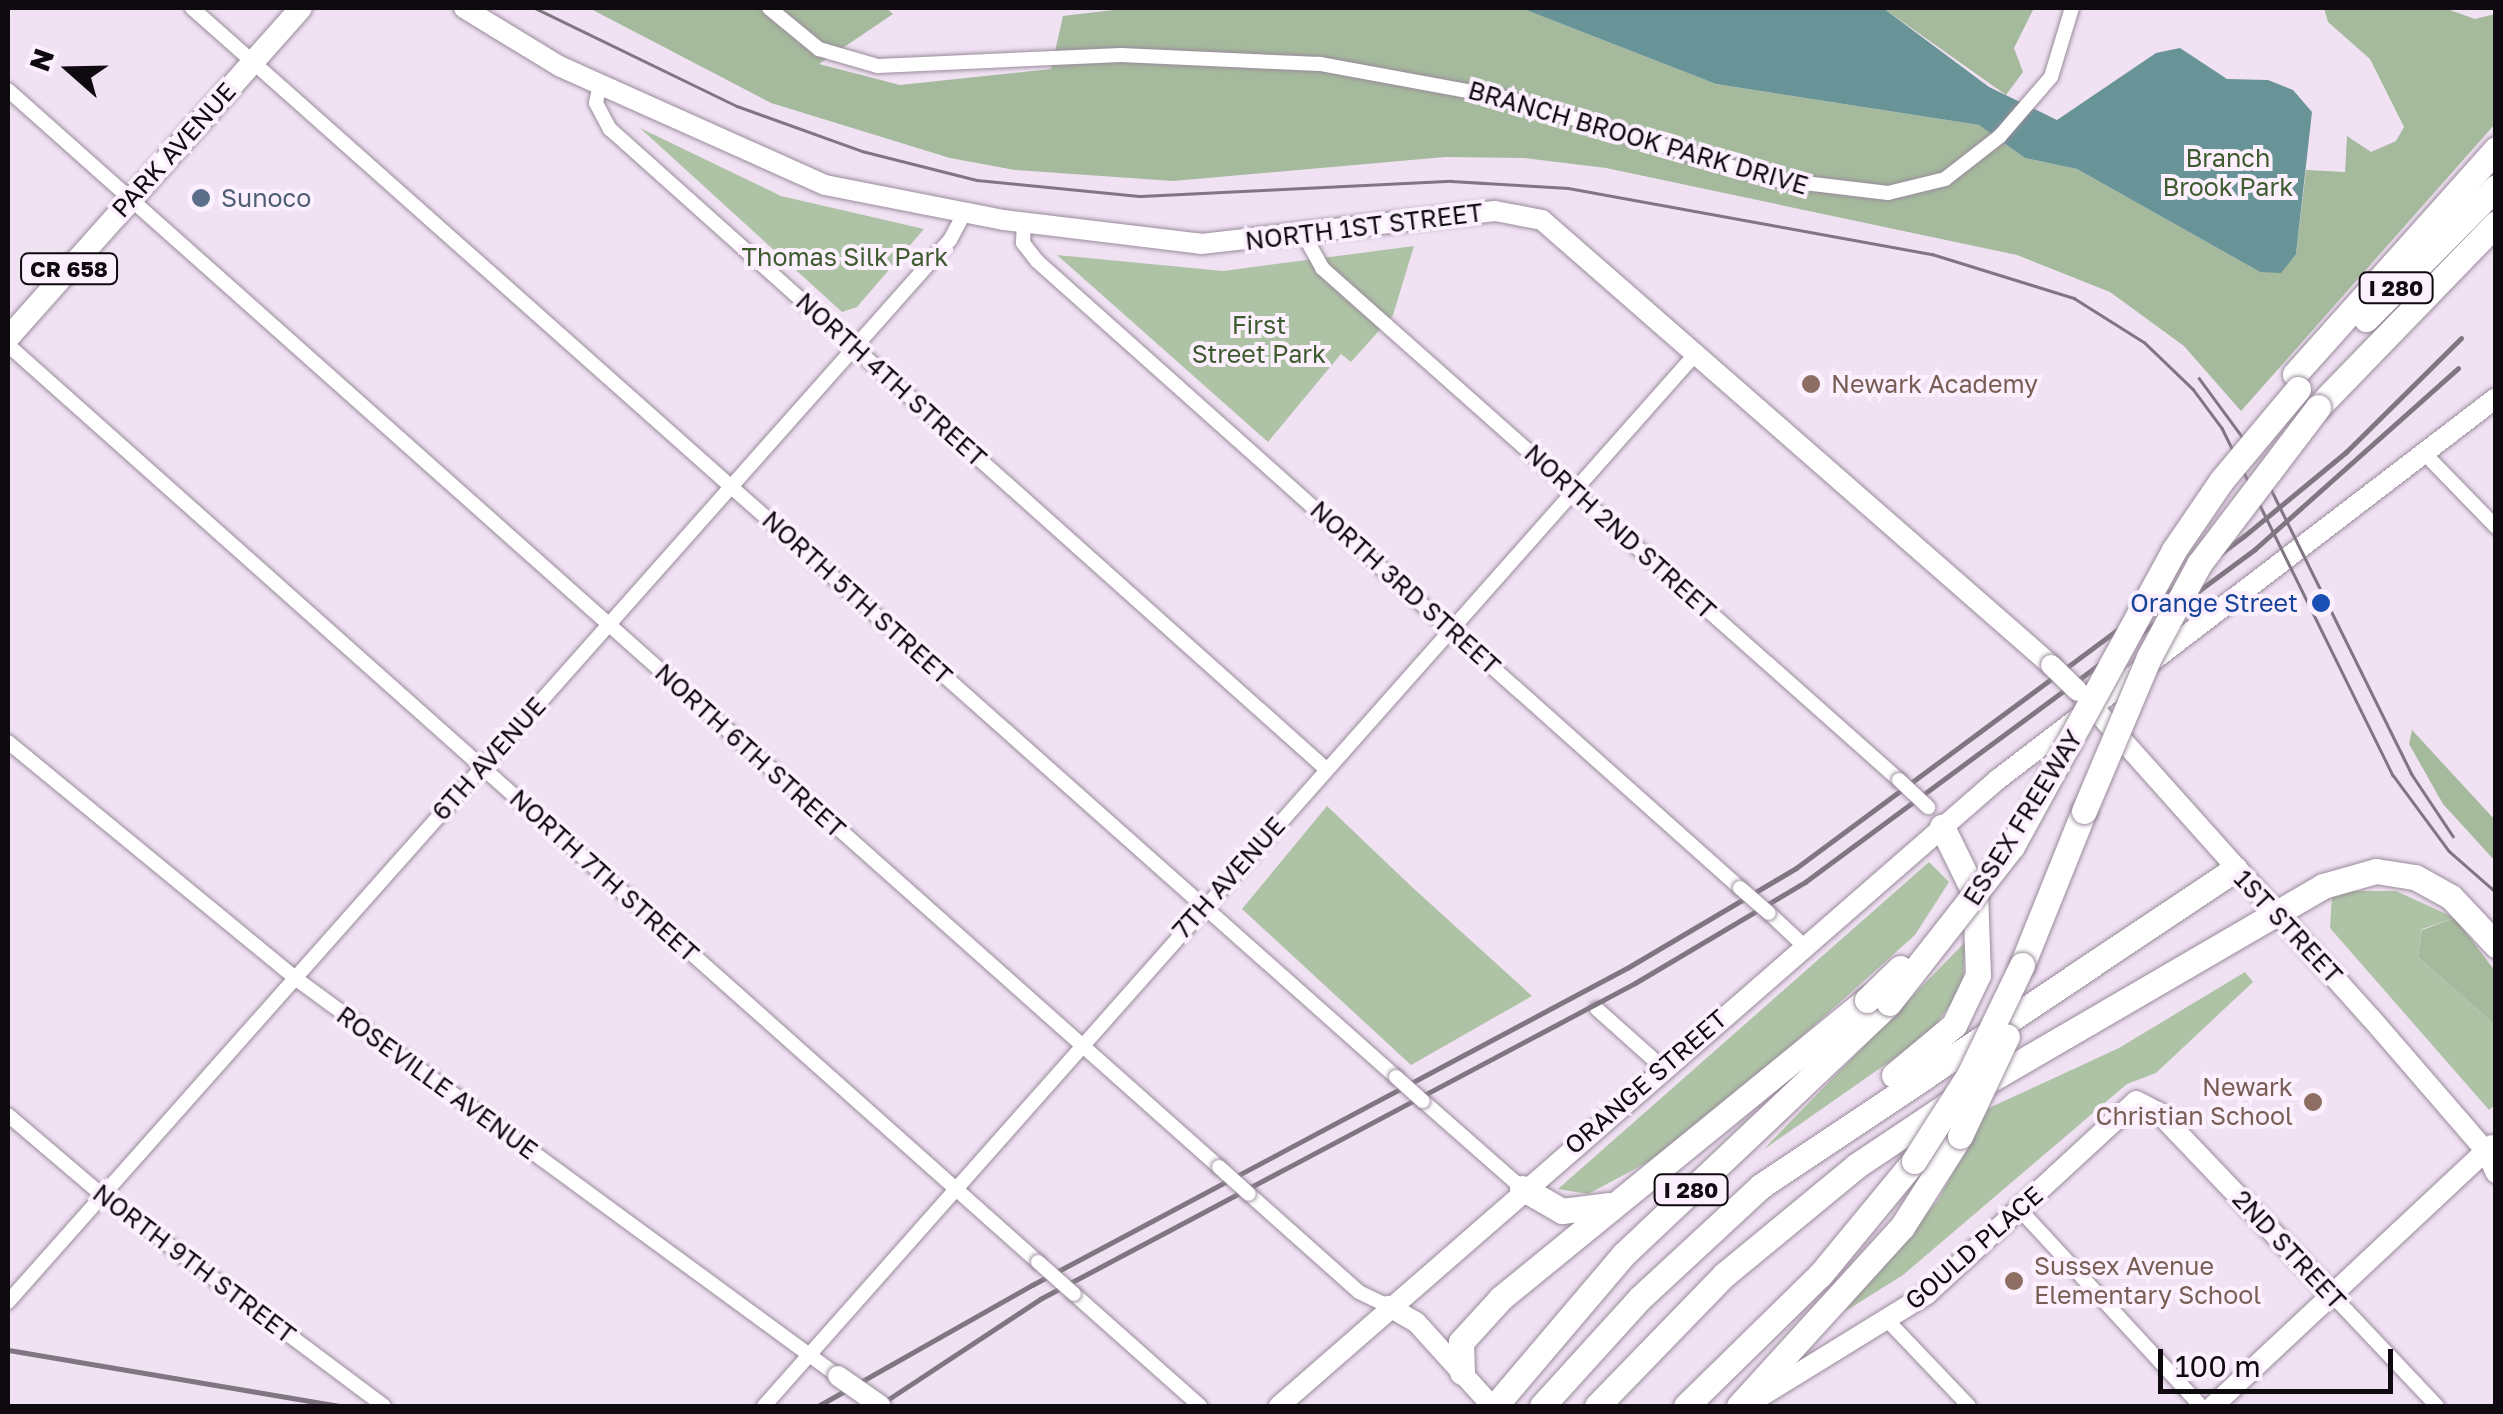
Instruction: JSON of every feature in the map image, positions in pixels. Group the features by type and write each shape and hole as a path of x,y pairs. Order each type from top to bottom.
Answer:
{"highway":[{"path":"2296,381 2496,149"},
{"name":"ESSEX FREEWAY","path":"1878,1002 1980,893 2041,798 2189,526 2296,381 2496,187"},
{"name":"ESSEX FREEWAY","path":"1686,1406 1820,1275 1914,1161 1969,1075 2022,964 2173,609 2229,516 2318,407 2496,224"},
{"path":"1820,1141 1836,1118 1941,1040 1971,997 1979,916 1968,874 1935,817"},
{"path":"1542,1406 1696,1243 1820,1141 2235,869"},
{"path":"1597,1406 1724,1274 1856,1166 1947,1104 2336,880 2390,871 2440,889 2496,945"},
{"path":"1742,1406 1902,1227 1960,1136 2020,1004 2022,964"},
{"path":"1465,1376 1461,1342 1480,1318 1626,1196 1878,1002"},
{"name":"I 280","path":"1494,1406 1624,1254 1878,1002"},
{"path":"1522,1188 1571,1212 1626,1196"}],"main road":[{"name":"PARK AVENUE","path":"8,342 301,8"},
{"path":"464,8 600,85"},
{"name":"NORTH 1ST STREET","path":"600,85 804,179 1024,222 1201,244 1480,212 1524,214 1560,231 2084,698"},
{"name":"ORANGE STREET","path":"1279,1406 1522,1188 1804,946 1935,817 2084,698 2496,398"},
{"name":"1ST STREET","path":"2084,698 2492,1150 2496,1172"},
{"name":"GOULD PLACE","path":"1742,1406 1889,1322 2021,1211 2120,1109 2136,1101"},
{"name":"2ND STREET","path":"2136,1101 2158,1112 2332,1295"},
{"path":"2213,1406 2492,1150"},
{"name":"NORTH 6TH STREET","path":"1388,1306 1410,1317 1494,1406"},
{"name":"ROSEVILLE AVENUE","path":"838,1376 881,1406"}],"street":[{"name":"NORTH 5TH STREET","path":"192,8 1522,1188"},
{"name":"BRANCH BROOK PARK DRIVE","path":"769,8 820,49 878,66 1151,55 1301,62 1398,76 1590,120 1820,189 1922,187 1982,154 2041,90 2063,52 2072,8"},
{"name":"NORTH 4TH STREET","path":"600,85 596,103 604,123 1326,770"},
{"name":"NORTH 6TH STREET","path":"8,90 1358,1292 1388,1306"},
{"name":"6TH AVENUE","path":"8,1302 950,240 965,212"},
{"name":"NORTH 3RD STREET","path":"1024,222 1023,243 1036,261 1804,946"},
{"name":"NORTH 2ND STREET","path":"1304,235 1322,268 1899,780 1935,817"},
{"name":"NORTH 7TH STREET","path":"8,342 1200,1406"},
{"name":"7TH AVENUE","path":"764,1406 1696,352"},
{"path":"2424,452 2496,527"},
{"name":"ROSEVILLE AVENUE","path":"8,742 294,978 838,1376"},
{"path":"1597,1009 1663,1068"},
{"name":"NORTH 9TH STREET","path":"8,1115 102,1195 384,1406"},
{"path":"2021,1211 2200,1406"},
{"name":"2ND STREET","path":"2332,1295 2437,1406"},
{"path":"1889,1322 1969,1406"}],"green space":[{"name":"Thomas Silk Park","path":"640,128 781,196 924,229 857,307 842,312"},
{"name":"First Street Park","path":"1414,246 1393,315 1351,362 1341,354 1268,442 1057,255 1223,271"},
{"path":"1327,806 1532,996 1411,1065 1242,909"},
{"path":"1929,862 1949,882 1915,935 1790,1047 1650,1161 1588,1194 1558,1189"},
{"path":"2350,891 2396,891 2455,918 2422,929 2418,957 2495,1025 2495,1105 2489,1110 2330,928 2332,896"},
{"path":"1965,942 1963,987 1929,1034 1763,1150"},
{"path":"2245,972 2253,982 2156,1073 2127,1084 1903,1275 1844,1312 1938,1200 1989,1108 2119,1048"}],"shaded area":[{"name":"Branch Brook Park","path":"589,8 886,8 893,14 819,64 900,85 1051,69 1063,16 1130,8 1521,8 1716,84 1979,125 2025,158 2077,169 2260,272 2296,254 2306,170 2345,172 2347,136 2371,152 2396,141 2404,127 2370,59 2328,22 2324,8 2444,8 2475,19 2495,14 2495,124 2241,411 2184,346 2110,292 2017,255 1606,168 1524,158 1445,157 1173,181 1015,170 950,158 771,103"},
{"path":"1521,8 1883,8 1989,87 2057,120 2156,53 2180,48 2227,79 2268,80 2293,90 2312,112 2296,254 2281,273 2260,272 2077,169 2025,158 1979,125 1716,84"},
{"path":"1883,8 2034,8 2014,48 2023,72 2006,95"},
{"path":"2412,730 2495,820 2495,861 2443,804 2409,744"},
{"path":"2455,918 2495,971 2495,1025 2418,957 2422,930"}],"tram line":[{"path":"535,8 737,106 862,151 977,180 1141,196 1451,181 1568,188 1932,254 2074,298 2144,342 2193,389 2222,428 2393,775 2449,851 2496,892"},
{"path":"2199,378 2243,438"},
{"path":"2263,473 2411,773 2453,836"}],"railway":[{"path":"818,1406 1032,1285 1627,968 1796,868 2244,536 2346,452 2461,338"},
{"path":"878,1406 1040,1299 1635,983 1805,882 2255,549 2458,368"},
{"path":"8,1350 338,1406"}],"place":[{"name":"Sunoco","path":"201,198"},
{"name":"Newark Academy","path":"1811,384"},
{"name":"Orange Street","path":"2321,603"},
{"name":"Newark Christian School","path":"2313,1102"},
{"name":"Sussex Avenue Elementary School","path":"2014,1281"}]}
